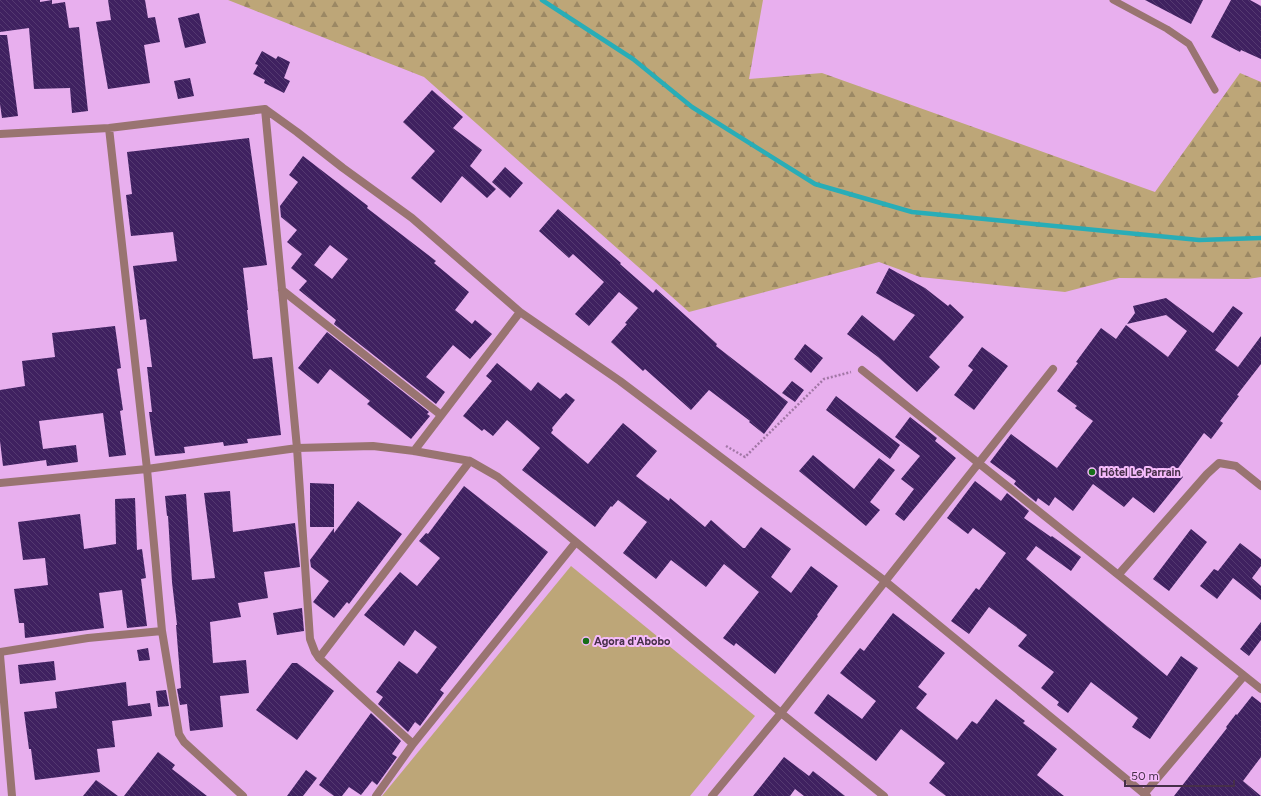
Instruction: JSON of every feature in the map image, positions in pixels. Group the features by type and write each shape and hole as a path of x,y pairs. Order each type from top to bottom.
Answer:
{"street":[{"path":"265,109 297,448 310,639 319,658 414,744"},
{"path":"0,134 109,128 265,109 412,218 520,312 620,381 885,581 1145,795 1244,676"},
{"path":"109,128 147,469 162,631 179,734 184,742 243,796"},
{"path":"282,290 441,415"},
{"path":"414,451 520,312"},
{"path":"712,796 781,713 1053,369"},
{"path":"862,370 977,464 1119,574 1261,689"},
{"path":"0,483 147,469 297,448 373,446 414,451 470,461 498,477 781,713 884,796"},
{"path":"319,658 470,461"},
{"path":"1119,574 1207,474 1219,463 1236,466 1261,486"},
{"path":"376,796 414,744 576,542"},
{"path":"0,652 88,638 162,631"},
{"path":"0,655 12,796"}],"lane":[{"path":"1113,0 1167,29 1189,44 1215,90"}],"path":[{"path":"725,445 745,457 824,379 862,370"}],"green space":[{"path":"228,0 763,0 749,79 822,73 1155,192 1240,73 1261,82 1261,277 1248,279 1119,278 1065,292 920,277 879,262 689,312 424,77"},
{"name":"Agora d'Abobo","path":"571,566 755,716 690,796 382,796"}],"building":[{"path":"0,0 40,0 40,2 52,0 52,4 65,2 69,28 79,27 88,111 72,113 70,88 34,89 29,28 0,32"},
{"path":"108,0 145,0 148,18 155,17 160,42 144,45 150,83 108,89 96,22 111,20"},
{"path":"1145,0 1203,0 1191,24"},
{"path":"1231,0 1250,0 1261,6 1261,59 1241,50 1240,52 1211,37"},
{"path":"199,13 206,43 185,48 178,18"},
{"path":"0,35 7,35 18,116 2,118 0,104"},
{"path":"262,51 276,59 278,56 290,62 284,78 290,81 284,93 264,83 265,80 253,74 258,65 255,64"},
{"path":"190,78 194,96 178,99 174,81"},
{"path":"432,90 463,117 453,128 482,150 470,166 496,189 487,198 462,176 441,203 411,178 435,151 403,122"},
{"path":"249,138 267,265 243,268 247,310 253,359 272,357 281,435 247,439 248,443 224,446 223,442 184,447 185,453 155,456 149,412 152,412 147,367 152,367 146,319 140,320 133,266 177,261 173,232 131,236 126,195 132,194 127,152"},
{"path":"303,156 436,261 434,263 469,292 455,310 472,324 475,320 492,334 470,359 453,345 426,377 445,392 436,404 334,324 336,320 299,290 307,281 291,268 302,254 287,242 297,230 281,217 280,206 298,182 289,175","holes":["330,245 348,259 332,279 314,265"]},
{"path":"505,167 523,183 510,198 492,182"},
{"path":"558,209 621,263 620,264 653,293 656,289 717,344 716,346 788,402 764,434 749,422 750,421 709,390 691,410 645,369 643,371 611,342 627,324 625,323 638,308 619,292 589,326 575,314 604,282 573,254 569,258 539,231"},
{"path":"889,268 925,288 948,306 950,304 964,317 929,357 940,367 917,392 878,357 847,334 862,315 894,341 915,315 876,293"},
{"path":"1166,298 1213,333 1233,306 1243,313 1215,350 1238,367 1261,336 1261,364 1237,395 1239,396 1220,421 1223,423 1211,439 1204,433 1176,471 1183,477 1154,513 1133,497 1124,507 1093,484 1073,511 1055,497 1049,506 1038,498 1036,502 1014,484 1016,481 990,462 1011,434 1057,468 1093,421 1075,408 1077,406 1057,391 1101,328 1116,339 1126,325 1168,357 1187,331 1166,315 1127,324 1135,313 1133,306"},
{"path":"115,326 121,368 117,369 123,410 120,411 126,455 109,457 103,413 39,421 43,449 76,445 78,462 47,466 46,460 3,466 0,441 0,390 25,386 22,361 55,357 52,333"},
{"path":"327,332 429,412 427,414 430,416 411,439 367,404 370,401 330,369 318,384 298,368"},
{"path":"805,344 823,358 811,373 794,359"},
{"path":"982,347 1008,366 974,410 954,395 973,370 968,366"},
{"path":"497,363 531,391 538,382 560,399 566,393 575,400 552,428 553,430 551,433 588,464 623,423 657,451 636,476 669,501 670,498 705,527 711,520 743,548 745,548 761,527 791,549 771,577 791,593 811,566 838,586 817,615 818,616 775,674 736,643 734,646 723,638 759,592 724,564 706,587 671,560 656,579 623,553 647,522 618,500 612,507 611,506 595,527 522,470 540,448 507,420 493,436 484,429 482,431 463,416 492,381 486,376"},
{"path":"792,381 804,390 795,402 782,393"},
{"path":"836,396 900,445 890,459 826,410"},
{"path":"910,417 937,438 935,441 956,458 904,521 895,514 914,489 901,479 920,456 895,437"},
{"path":"813,455 854,489 879,458 895,470 870,502 880,510 866,526 799,471"},
{"path":"975,481 1001,501 1007,493 1029,511 1024,518 1081,557 1071,571 1036,546 1026,559 1167,676 1181,656 1198,668 1150,739 1132,727 1138,718 1091,682 1068,713 1057,705 1059,702 1041,688 1054,672 1018,646 1027,635 989,607 969,634 951,621 976,588 979,590 1006,553 973,528 968,534 947,518"},
{"path":"310,483 334,484 334,527 310,527"},
{"path":"464,486 548,552 440,690 444,693 420,726 415,722 408,732 378,704 383,697 376,692 399,661 417,674 437,647 415,630 404,646 364,615 400,572 417,586 440,558 419,541 426,533 428,534"},
{"path":"230,491 233,532 295,523 300,567 264,572 268,598 238,603 241,617 210,622 213,663 246,660 249,693 220,696 223,727 190,731 187,704 180,705 177,689 181,688 168,516 165,496 186,494 192,580 215,578 204,493"},
{"path":"135,498 137,550 142,549 146,578 141,579 147,626 127,628 122,590 99,593 104,628 25,638 24,623 19,623 14,589 48,585 45,558 23,560 18,522 80,514 84,549 116,544 115,499"},
{"path":"358,501 402,534 349,604 347,602 334,618 313,602 329,581 311,567 310,560 334,528 334,533"},
{"path":"1191,529 1207,542 1169,591 1153,579"},
{"path":"1240,543 1261,559 1261,566 1252,578 1261,586 1261,600 1233,578 1217,599 1200,586 1214,569 1218,571"},
{"path":"302,608 304,631 277,635 273,613"},
{"path":"893,613 945,653 918,687 927,694 916,708 957,740 972,721 977,724 996,699 1025,721 1023,723 1057,749 1037,775 1064,796 946,796 929,783 945,763 901,729 876,761 814,713 828,694 862,719 876,701 840,673 860,648 864,651"},
{"path":"1261,622 1261,640 1249,656 1240,649"},
{"path":"148,648 150,660 139,661 137,650"},
{"path":"54,661 56,680 20,684 18,665"},
{"path":"292,663 297,663 334,691 297,740 256,710"},
{"path":"126,682 128,706 150,703 152,716 112,721 115,747 97,749 100,772 35,780 24,712 57,708 55,692"},
{"path":"166,690 169,706 158,707 156,691"},
{"path":"1252,696 1261,703 1261,757 1243,781 1261,796 1174,796 1227,728 1226,727 1236,714 1237,715"},
{"path":"371,713 401,741 392,754 397,757 377,785 372,781 361,795 349,787 342,796 334,796 319,785"},
{"path":"158,752 175,765 172,769 207,796 124,796"},
{"path":"784,757 809,776 813,771 845,796 804,796 795,789 790,796 753,796"},
{"path":"306,770 317,778 303,796 287,796"},
{"path":"96,780 118,796 83,796"}],"waterway":[{"path":"542,0 633,59 692,107 815,184 912,212 1199,240 1261,238"}],"place":[{"name":"Hôtel Le Parrain","path":"1092,472"},
{"name":"Agora d'Abobo","path":"586,641"}]}
